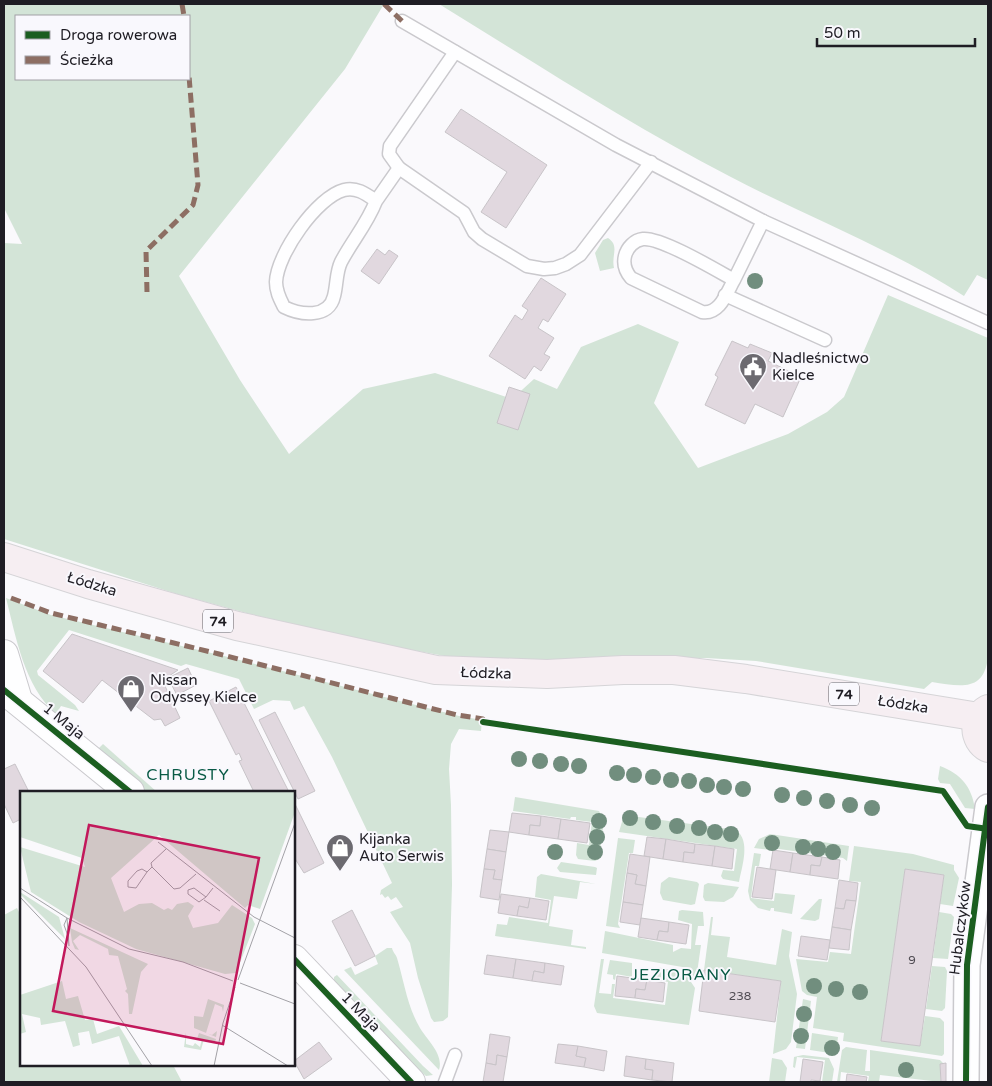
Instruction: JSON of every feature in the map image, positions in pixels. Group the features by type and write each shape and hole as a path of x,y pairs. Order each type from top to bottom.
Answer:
{"main road":[{"name":"Łódzka","path":"4,557 88,584 237,626 436,670 547,674 623,670 674,670 984,713"},
{"name":"74","path":"984,713 976,728 978,739 988,748"}],"street":[{"name":"1 Maja","path":"4,654 11,695 129,791"},
{"name":"Hubalczyków","path":"966,1082 977,982 988,807"},
{"name":"1 Maja","path":"295,960 411,1082"}],"lane":[{"path":"402,20 616,145 763,221 988,323"},
{"path":"455,52 390,146 389,154 399,168 464,213 474,232 482,239 527,266 544,269 566,264 580,255 651,162"},
{"path":"376,201 359,190 344,190 327,199 316,208 301,227 278,272 277,291 284,307 292,312 310,314 329,305 334,296 340,263 362,230 376,201 399,168"},
{"path":"734,280 656,240 641,239 635,241 625,255 626,268 631,278 702,312 713,312 718,308 734,280 763,221"},
{"path":"725,295 825,340"},
{"path":"445,1082 456,1055"}],"green space":[{"path":"4,4 384,4 345,69 179,276 240,380 289,454 363,389 435,373 512,399 534,379 557,389 581,347 638,324 679,342 654,403 698,468 788,434 827,412 844,397 888,295 988,338 988,657 986,669 976,682 952,685 932,682 924,689 756,661 706,658 488,664 396,647 250,614 177,594 4,539 4,243 22,244 4,208"},
{"path":"439,4 988,4 988,280 977,275 964,296 907,263 758,191 692,156 582,93"},
{"path":"608,238 614,244 614,268 600,271 595,253 603,240"},
{"path":"6,598 51,615 224,656 459,716 482,720 481,731 459,729 451,744 449,769 452,885 448,1017 443,1021 434,1022 431,1018 418,978 410,943 390,912 403,907 396,897 391,900 388,896 385,898 382,894 380,895 381,890 392,883 332,757 304,706 294,710 290,701 273,700 254,709 239,679 186,664 181,666 69,630 37,671 38,675 75,705 79,711 61,706 56,714 36,690 29,675 18,644"},
{"path":"103,744 156,791 145,791 100,751 99,748"},
{"path":"940,766 960,777 971,794 975,809 965,808 950,784 940,783 938,779"},
{"path":"515,797 599,811 604,821 599,859 595,861 578,859 576,855 577,843 589,845 592,822 576,820 576,817 571,817 570,819 513,811"},
{"path":"624,815 736,830 741,835 744,847 739,882 723,879 721,876 723,870 734,871 737,849 619,832"},
{"path":"770,834 849,846 847,861 843,858 772,848 771,850 754,848 759,839"},
{"path":"618,838 635,840 633,853 629,853 618,924 620,928 606,926"},
{"path":"854,846 913,854 954,865 954,870 959,878 953,906 940,904 944,875 905,869 881,1041 920,1046 925,1016 940,1018 944,1022 944,1054 942,1056 843,1041 844,1033 813,1028 817,997 807,995 802,991 796,959 828,962 830,952 851,954 861,882 849,881"},
{"path":"754,853 761,854 759,866 755,866 751,898 774,901 775,893 795,895 792,914 774,911 774,908 771,908 770,911 758,908 750,900 748,891"},
{"path":"561,862 595,867 597,868 596,875 560,872 557,868"},
{"path":"541,874 596,884 580,882 577,899 554,896 549,926 573,930 571,945 586,947 586,949 495,936 497,924 507,925 509,917 548,923 551,900 535,897 537,877"},
{"path":"669,877 699,884 695,904 663,900 660,893 661,883"},
{"path":"708,883 739,887 733,897 724,902 705,901 703,897 704,885"},
{"path":"819,899 822,899 819,919 815,921 800,919"},
{"path":"17,908 20,914 20,1066 174,1066 182,1082 4,1082 4,915"},
{"path":"679,911 703,912 704,926 698,926 695,945 701,945 696,980 688,968 602,953 605,931 673,945 673,952 681,948 691,949 692,924 678,920"},
{"path":"939,912 951,914 954,917 948,959 933,958"},
{"path":"711,917 713,917 711,935 730,937 727,957 776,965 782,929 792,932 789,956 797,994 791,1042 786,1049 773,1054 781,981 704,970"},
{"path":"387,948 392,948 397,957 412,1011 420,1028 437,1053 440,1064 439,1070 344,970 351,967 355,975 378,964 375,956"},
{"path":"601,959 604,959 599,993 611,994 612,984 615,984 613,998 665,1005 668,982 653,979 654,969 657,967 685,973 695,988 689,1025 597,1013 594,1006"},
{"path":"610,960 632,963 632,977 616,974 615,980 613,979 613,975 607,974"},
{"path":"932,966 945,967 947,971 945,1008 942,1011 926,1009"},
{"path":"337,975 433,1075 426,1076 416,1067 334,982 334,977"},
{"path":"803,999 811,1001 805,1049 796,1048"},
{"path":"812,1033 838,1037 836,1054 810,1050"},
{"path":"846,1047 867,1050 865,1071 870,1071 870,1050 940,1060 944,1064 940,1064 941,1082 880,1075 879,1082 868,1082 869,1076 841,1072 840,1082 837,1082 842,1050"},
{"path":"803,1055 829,1058 834,1069 832,1082 822,1082 825,1060 797,1057 795,1068 793,1067 794,1057"},
{"path":"772,1058 782,1060 787,1068 785,1082 769,1082"}],"building":[{"path":"461,109 547,165 506,228 481,212 507,172 445,132"},
{"path":"377,249 385,255 389,250 398,256 379,284 361,271"},
{"path":"541,278 566,294 548,322 543,319 538,328 554,338 544,354 550,357 541,371 534,366 525,379 489,356 515,315 522,320 528,310 522,306"},
{"name":"Nadleśnictwo Kielce","path":"732,341 748,348 750,344 772,353 768,361 801,377 783,417 755,404 745,424 705,405 718,377 715,375"},
{"path":"509,387 530,394 518,430 497,423"},
{"path":"72,634 178,670 166,678 165,686 180,718 165,726 161,719 154,720 102,680 83,703 43,671"},
{"path":"188,668 196,685 177,695 168,678"},
{"path":"236,687 288,791 254,791 239,761 242,760 239,753 236,755 209,701"},
{"path":"275,712 315,791 298,799 259,720"},
{"path":"15,764 28,791 20,791 20,820 13,823 4,804 4,769"},
{"path":"295,804 324,863 304,873 295,859"},
{"path":"512,813 541,816 540,826 530,825 529,835 509,832"},
{"path":"541,816 561,819 558,839 529,835 530,825 540,826"},
{"path":"561,819 590,823 587,843 558,839"},
{"path":"490,830 509,832 506,852 487,849"},
{"path":"647,837 666,839 663,859 644,856"},
{"path":"666,839 695,844 694,853 684,852 683,862 663,859"},
{"path":"695,844 715,846 712,866 683,862 684,852 694,853"},
{"path":"715,846 734,849 732,869 712,866"},
{"path":"487,849 506,852 502,880 493,879 495,870 484,869"},
{"path":"773,850 793,853 790,872 770,869"},
{"path":"793,853 822,857 820,866 811,865 810,875 790,872"},
{"path":"630,854 650,857 646,886 635,884 637,875 627,873"},
{"path":"822,857 840,860 838,879 810,875 811,865 820,866"},
{"path":"757,867 776,870 772,899 752,897"},
{"path":"484,869 495,870 493,879 502,880 499,900 480,897"},
{"path":"905,869 944,875 920,1046 881,1041"},
{"path":"627,873 637,875 635,884 646,886 643,905 623,902"},
{"path":"839,880 858,883 856,901 846,900 844,909 835,908"},
{"path":"501,894 530,898 528,908 519,906 517,916 498,913"},
{"path":"530,898 549,901 546,920 517,916 519,906 528,908"},
{"path":"846,900 856,901 851,930 832,927 835,908 844,909"},
{"path":"623,902 643,905 640,925 620,922"},
{"path":"352,910 375,956 355,966 332,921"},
{"path":"641,918 669,922 668,932 659,931 657,940 638,937"},
{"path":"669,922 689,925 686,944 657,940 659,931 668,932"},
{"path":"832,927 851,930 849,950 829,948"},
{"path":"801,936 830,940 827,960 798,956"},
{"path":"487,955 516,959 513,978 484,974"},
{"path":"516,959 545,963 544,973 534,971 532,981 513,978"},
{"path":"545,963 564,966 561,985 532,981 534,971 544,973"},
{"path":"704,970 781,981 775,1022 699,1011"},
{"path":"617,976 647,980 645,990 636,989 635,998 615,996"},
{"path":"647,980 665,983 663,1002 635,998 636,989 645,990"},
{"path":"490,1034 510,1037 507,1057 497,1055 496,1065 486,1063"},
{"path":"319,1042 332,1059 304,1079 295,1060"},
{"path":"558,1044 578,1046 576,1056 586,1058 584,1067 555,1063"},
{"path":"578,1046 607,1051 604,1071 584,1067 586,1058 576,1056"},
{"path":"497,1055 507,1057 503,1082 483,1082 486,1063 496,1065"},
{"path":"626,1056 646,1059 645,1069 653,1070 652,1080 624,1076"},
{"path":"646,1059 674,1063 672,1082 652,1080 653,1070 645,1069"},
{"path":"803,1059 823,1062 820,1081 800,1082"},
{"path":"946,1063 946,1082 941,1082 940,1064"},
{"path":"847,1074 867,1077 866,1082 846,1082"}],"marked path":[{"path":"182,4 184,15"},
{"path":"384,4 402,21"},
{"path":"147,292 146,251 193,205 198,185 189,80"},
{"path":"11,598 51,613 457,715 483,719 483,722"}],"cycle path":[{"path":"4,690 129,791"},
{"path":"483,722 943,791 967,826 988,829"},
{"path":"966,1082 967,965 988,807"},
{"path":"295,960 411,1082"}],"place":[{"name":"Nadleśnictwo Kielce","path":"753,391"},
{"name":"Nissan Odyssey Kielce","path":"131,713"},
{"name":"Kijanka Auto Serwis","path":"340,872"}],"district":[{"name":"CHRUSTY","path":"188,775"},
{"name":"JEZIORANY","path":"681,975"}]}
